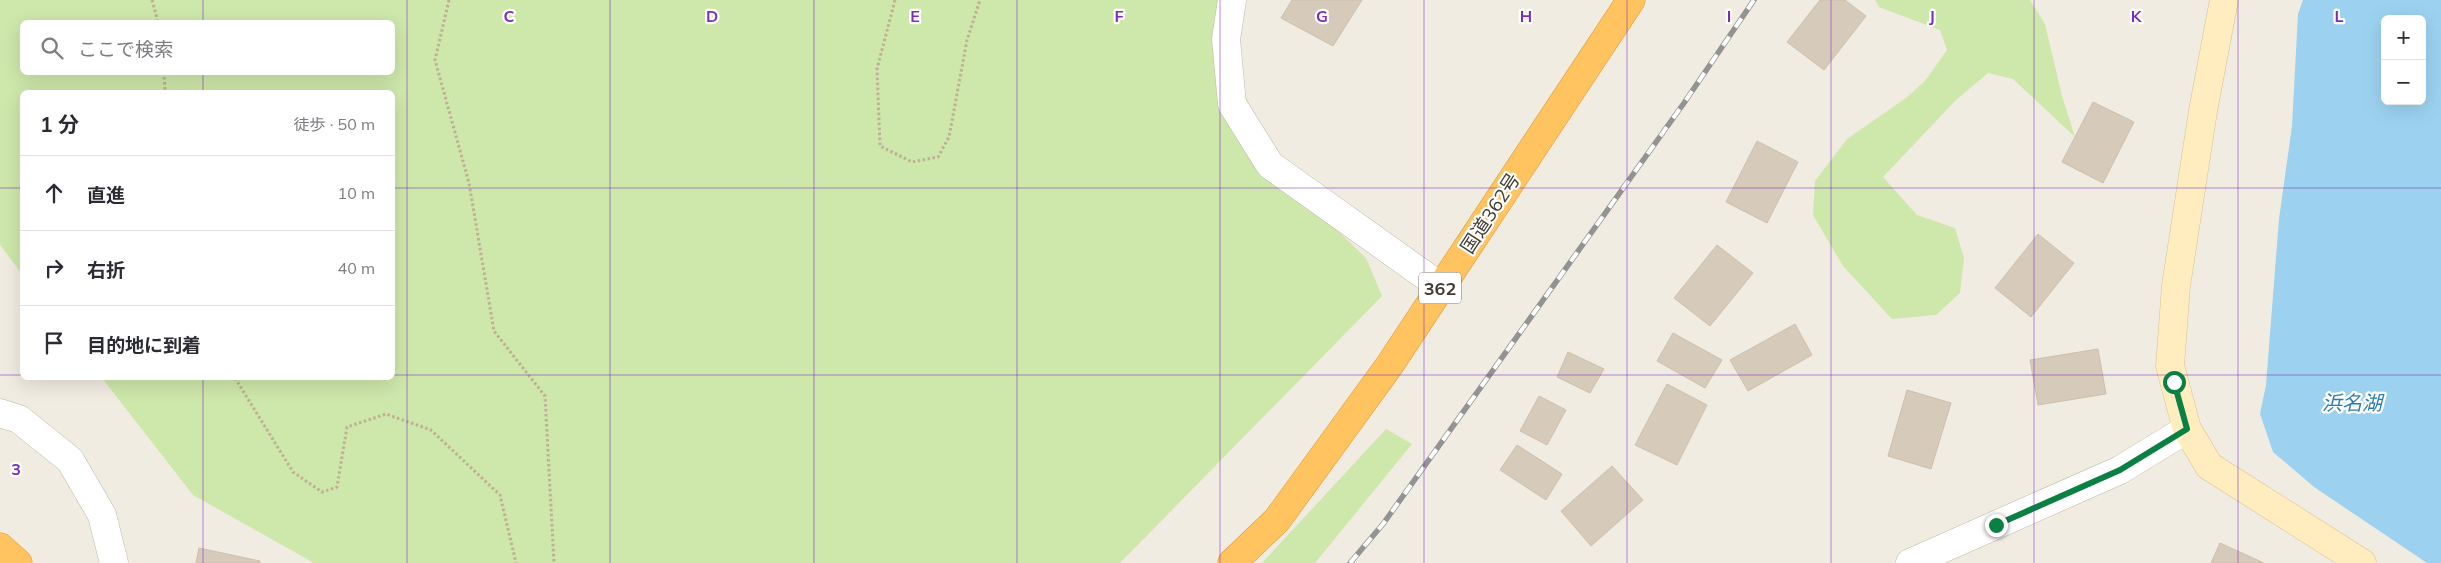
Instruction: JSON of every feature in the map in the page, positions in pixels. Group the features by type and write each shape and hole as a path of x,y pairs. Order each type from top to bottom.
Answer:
{"highway":[{"name":"国道362号","path":"1232,563 1278,520 1389,366 1630,0"},
{"path":"0,547 18,563"}],"street":[{"path":"1232,0 1226,39 1232,104 1270,165 1441,287"},
{"path":"2224,0 2202,111 2176,286 2170,366 2187,429 2209,466 2362,563"},
{"path":"0,413 19,419 70,460 102,515 114,563"},
{"path":"1910,563 2120,470 2187,429"}],"path":[{"path":"152,0 157,20"},
{"path":"449,0 435,60 469,183 494,331 545,396 554,563"},
{"path":"894,0 877,69 880,146 912,162 938,157 949,138 967,40 980,0"},
{"path":"164,75 165,90"},
{"path":"236,380 293,472 322,492 337,487 347,427 386,414 431,430 500,495 516,563"}],"green space":[{"path":"0,0 1243,0 1226,39 1270,165 1366,258 1382,296 1120,563 314,563 193,495 104,380 395,380 395,90 20,90 20,271 0,245"},
{"path":"1875,0 2030,0 2045,24 2062,96 2075,137 2013,79 1988,73 1955,101 1883,177 1917,215 1955,228 1964,258 1960,293 1936,315 1892,319 1843,266 1813,215 1815,181 1847,139 1906,98 1925,81 1947,50 1940,30 1879,7"},
{"path":"1386,429 1412,444 1315,563 1262,563"}],"water":[{"name":"浜名湖","path":"2303,0 2441,0 2441,563 2427,563 2314,487 2273,452 2260,414 2266,385 2279,219 2292,126 2298,14"}],"building":[{"path":"1292,0 1362,0 1333,46 1281,18"},
{"path":"1820,0 1845,0 1866,16 1824,70 1787,42"},
{"path":"2093,102 2134,122 2103,183 2062,162"},
{"path":"1757,141 1798,162 1767,223 1726,202"},
{"path":"2038,234 2074,263 2031,317 1995,288"},
{"path":"1717,245 1753,273 1710,326 1674,298"},
{"path":"1795,324 1812,355 1748,391 1730,360"},
{"path":"1673,333 1722,360 1705,388 1657,361"},
{"path":"2098,349 2106,394 2038,405 2030,360"},
{"path":"1568,352 1604,369 1590,393 1557,377"},
{"path":"1667,384 1707,405 1677,465 1635,445"},
{"path":"1907,390 1951,403 1931,469 1888,456"},
{"path":"1539,396 1566,410 1547,445 1520,431"},
{"path":"1517,445 1562,474 1546,500 1500,470"},
{"path":"1612,466 1643,500 1591,546 1561,511"},
{"path":"2220,543 2264,563 2211,563"},
{"path":"199,548 260,561 260,563 196,563"}],"railway":[{"path":"1350,563 1383,524 1684,103 1754,0"}],"route":[{"path":"1996,525 2120,470 2187,429 2174,382"}]}
